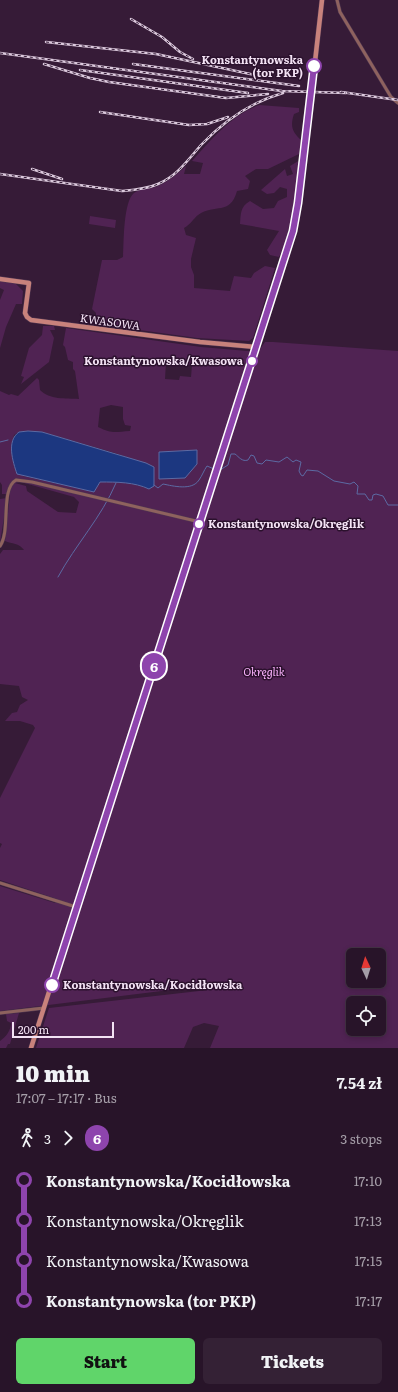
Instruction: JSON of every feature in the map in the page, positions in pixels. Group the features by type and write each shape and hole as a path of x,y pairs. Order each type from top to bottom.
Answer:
{"main road":[{"path":"32,1048 290,242 297,215 322,0"},
{"name":"KWASOWA","path":"0,279 29,283 25,313 31,320 200,342 256,347"}],"street":[{"path":"337,0 340,12 391,97 398,103"},
{"path":"0,546 4,538 9,490 12,483 16,480 32,482 200,522"},
{"path":"0,883 77,908"},
{"path":"0,1013 45,1008"}],"green space":[{"path":"259,105 299,108 299,112 294,114 292,125 294,131 301,140 299,154 268,169 256,169 245,176 250,181 248,189 237,191 230,204 198,215 184,228 186,235 196,238 191,259 191,267 194,275 194,288 230,291 234,276 251,278 254,273 265,266 275,268 253,338 249,341 197,338 96,324 96,313 92,309 102,260 117,260 123,257 126,214 130,198 136,191 155,187 166,182 186,166 184,174 200,174 203,163 192,161 222,128 249,109"},
{"path":"300,160 288,234 279,257 270,255 267,250 279,231 240,224 242,211 244,206 250,201 263,209 274,208 278,201 287,197 287,189 280,187 274,193 267,194 261,190 285,169 287,176 293,174 290,166"},
{"path":"90,216 116,220 115,228 89,224"},
{"path":"0,281 15,283 23,291 22,304 16,304 6,327 0,348 0,300 4,290 0,288"},
{"path":"43,326 54,326 55,330 50,330 54,338 49,362 21,384 24,377 21,376 29,348 42,335"},
{"name":"Okręglik","path":"66,328 201,347 258,352 265,342 398,351 398,1048 210,1048 219,1026 204,1023 193,1027 184,1048 36,1048 49,1008 208,990 210,985 0,1011 0,886 55,903 57,899 0,880 0,848 2,844 0,843 0,798 35,728 33,725 20,721 5,721 12,713 17,712 20,705 28,700 22,697 19,686 0,684 0,554 3,550 24,550 18,545 5,541 10,494 2,494 2,485 0,482 0,391 9,395 11,394 18,396 37,378 39,380 40,390 48,395 58,398 79,399 73,362 68,360 65,347 63,345","holes":["166,362 192,365 191,377 180,376 179,380 165,379","111,405 123,407 123,419 125,425 131,426 130,431 110,432 98,427 100,408","19,432 42,432 115,453 154,467 149,489 119,482 100,482 94,492 23,476 16,467 12,457 14,435","21,482 74,497 79,502 76,513 58,512 27,491 26,486 15,483"]},
{"path":"7,498 0,543 0,499"},
{"path":"19,1013 10,1044 8,1044 6,1048 0,1048 0,1041 8,1033 11,1026 11,1023 7,1021 6,1014"}],"water":[{"path":"19,432 42,432 146,463 154,467 154,486 149,489 119,482 100,482 94,492 17,474 12,452 13,441"},
{"path":"197,450 197,464 185,478 159,479 159,452"}],"waterway":[{"path":"0,442 8,440"},
{"path":"220,470 228,465 231,454 235,454 244,460 248,460 251,455 254,456 257,463 262,464 266,460 279,462 287,457 293,462 296,460 301,462 299,471 303,476 307,470 318,471 334,481 350,484 354,482 358,486 357,494 365,494 369,500 372,500 373,495 376,494 383,496 388,505 398,505"},
{"path":"154,485 158,488 163,484 182,487 192,486 199,480 207,466 214,469"},
{"path":"58,577 103,508 116,483"}],"railway":[{"path":"131,19 162,37 180,52 193,59"},
{"path":"46,42 156,54 255,75"},
{"path":"0,53 282,91 346,93"},
{"path":"44,64 90,78 109,82 226,98 268,94"},
{"path":"133,64 299,86"},
{"path":"80,70 248,93"},
{"path":"341,92 398,100"},
{"path":"0,174 122,191 149,187 165,181 177,172 201,145 229,120 249,107 283,93"},
{"path":"100,112 189,125 207,124 228,117"},
{"path":"32,169 62,179"}],"bus line":[{"name":"6","path":"52,985 293,231 297,215 314,66"}],"place":[{"name":"Konstantynowska (tor PKP)","path":"314,66"},
{"name":"Konstantynowska/Kwasowa","path":"252,361"},
{"name":"Konstantynowska/Okręglik","path":"199,524"},
{"name":"Konstantynowska/Kocidłowska","path":"52,985"}]}
